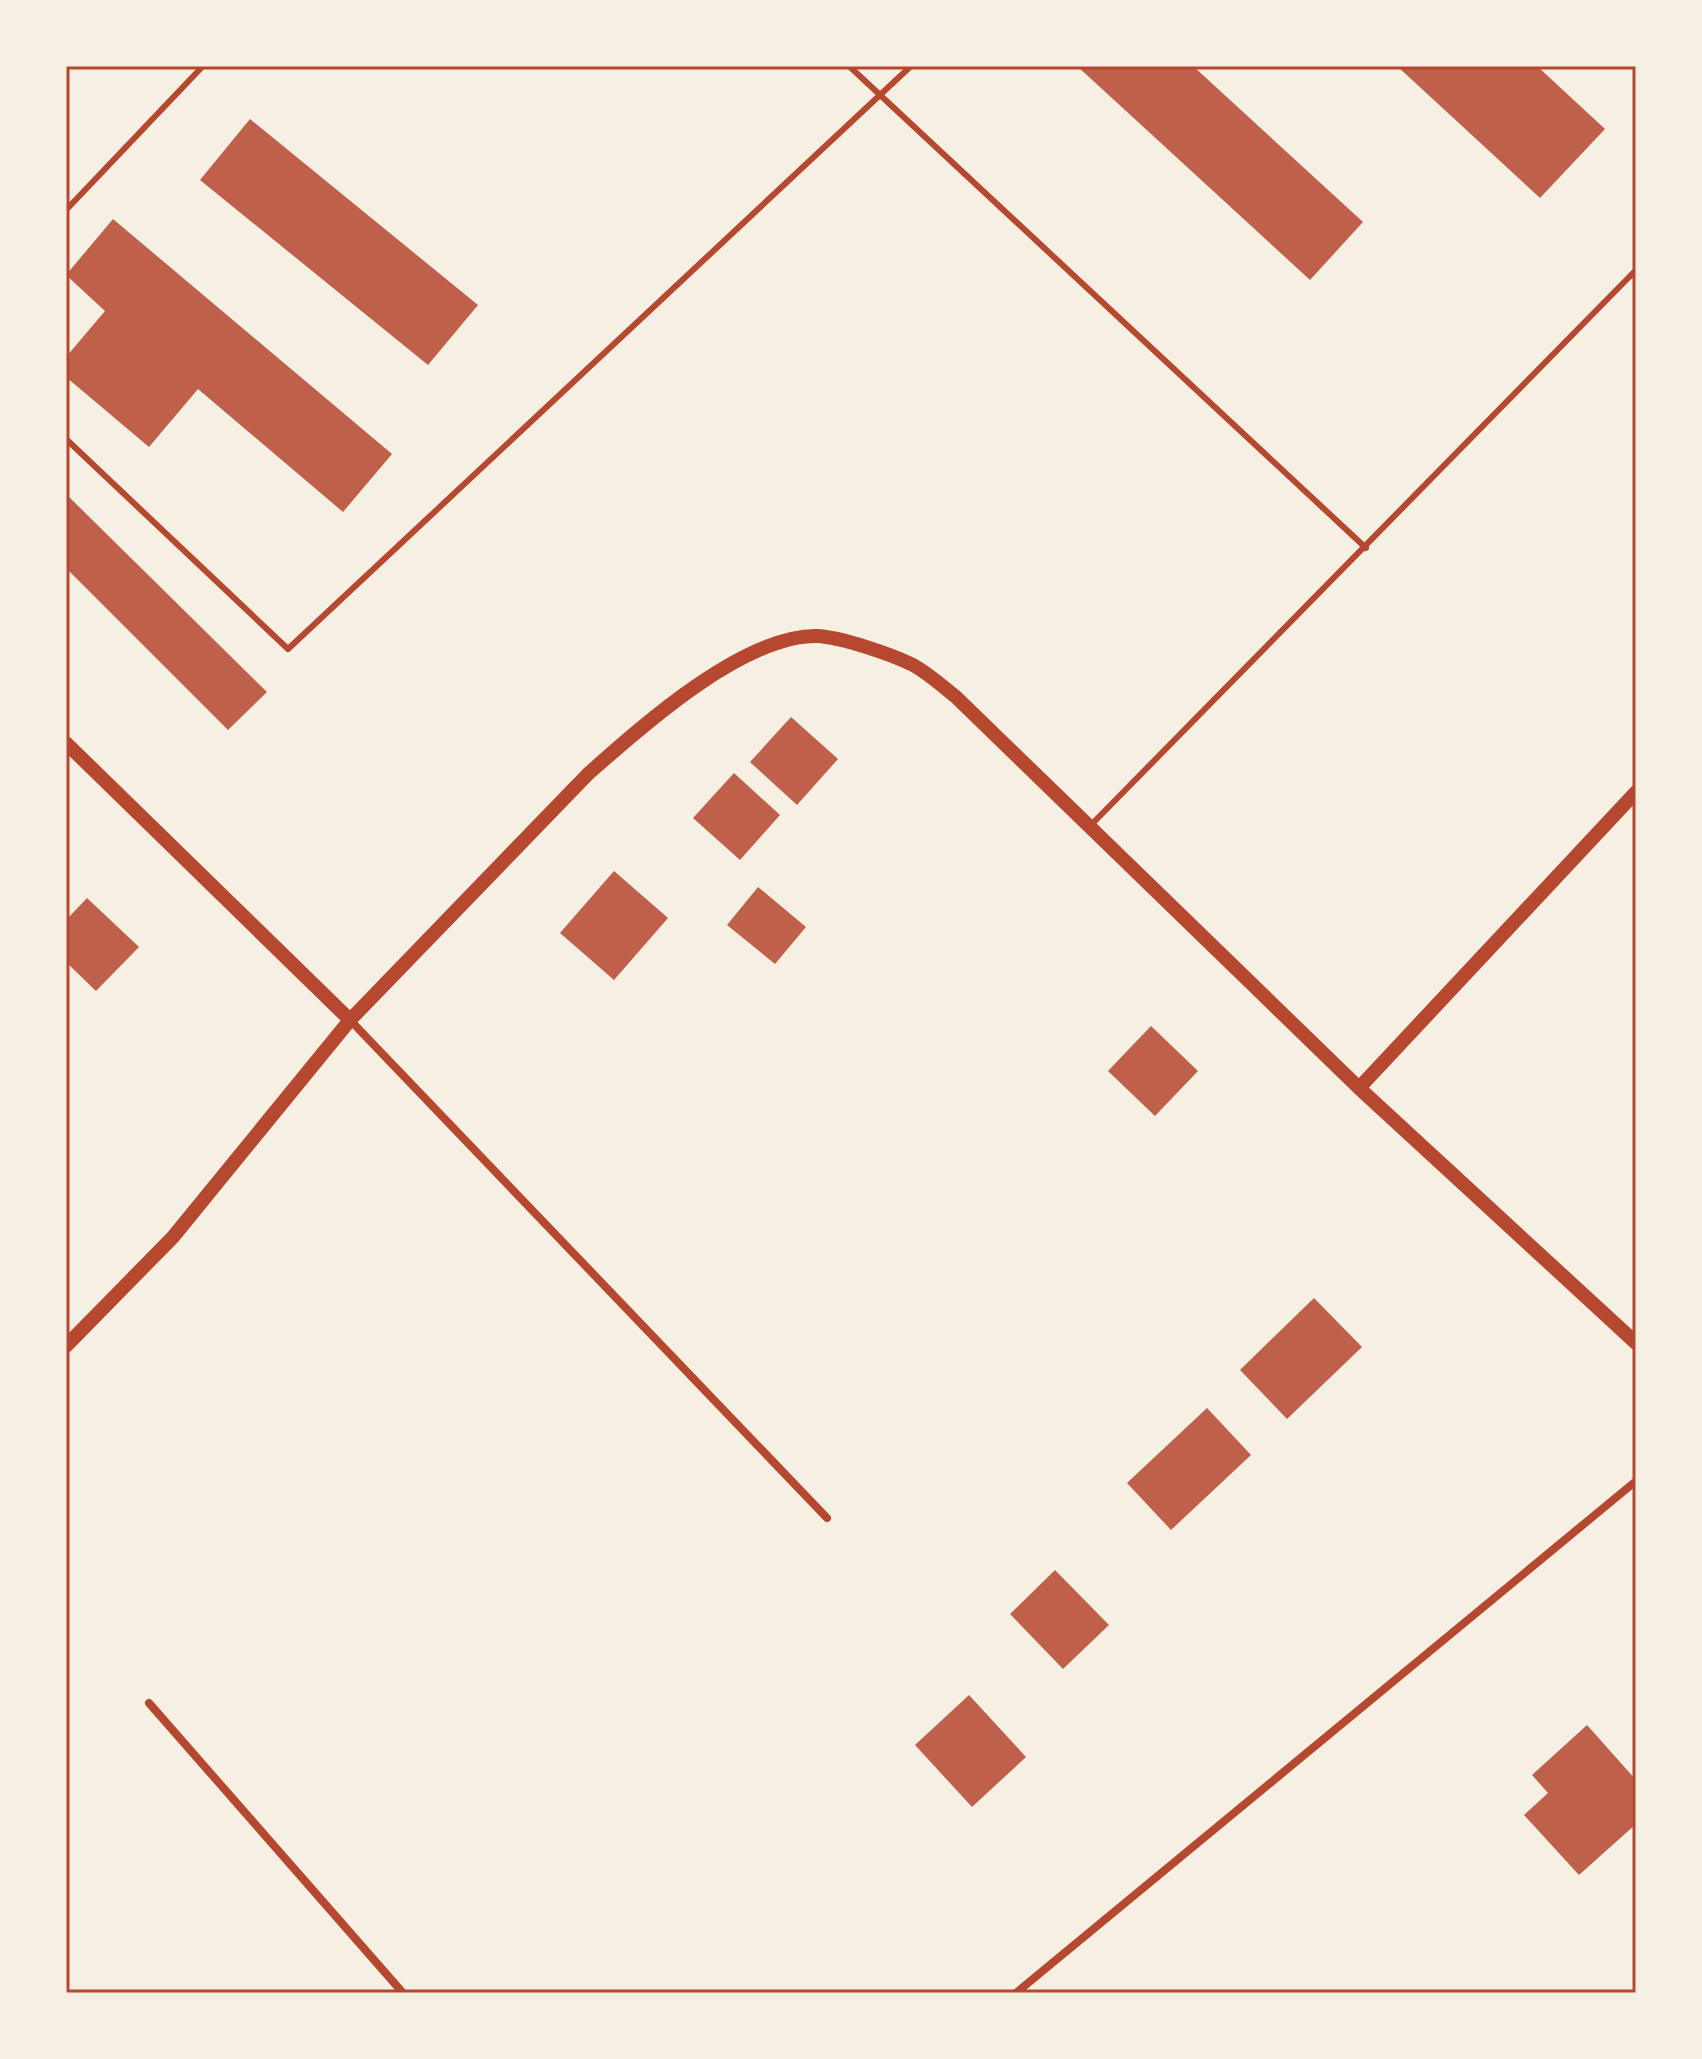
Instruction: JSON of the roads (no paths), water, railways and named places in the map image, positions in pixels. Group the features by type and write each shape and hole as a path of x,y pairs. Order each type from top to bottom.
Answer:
{"street":[{"path":"66,1346 173,1237 247,1151 350,1020 588,774 629,737 724,667 777,645 817,636 913,665 956,697 1359,1088 1636,1343"},
{"path":"66,743 350,1020 827,1518"},
{"path":"1359,1088 1636,792"},
{"path":"1016,1993 1636,1481"},
{"path":"149,1703 403,1993"}],"lane":[{"path":"66,210 203,66"},
{"path":"849,66 1366,548"},
{"path":"66,439 288,649 911,66"},
{"path":"1090,826 1636,270"}]}
